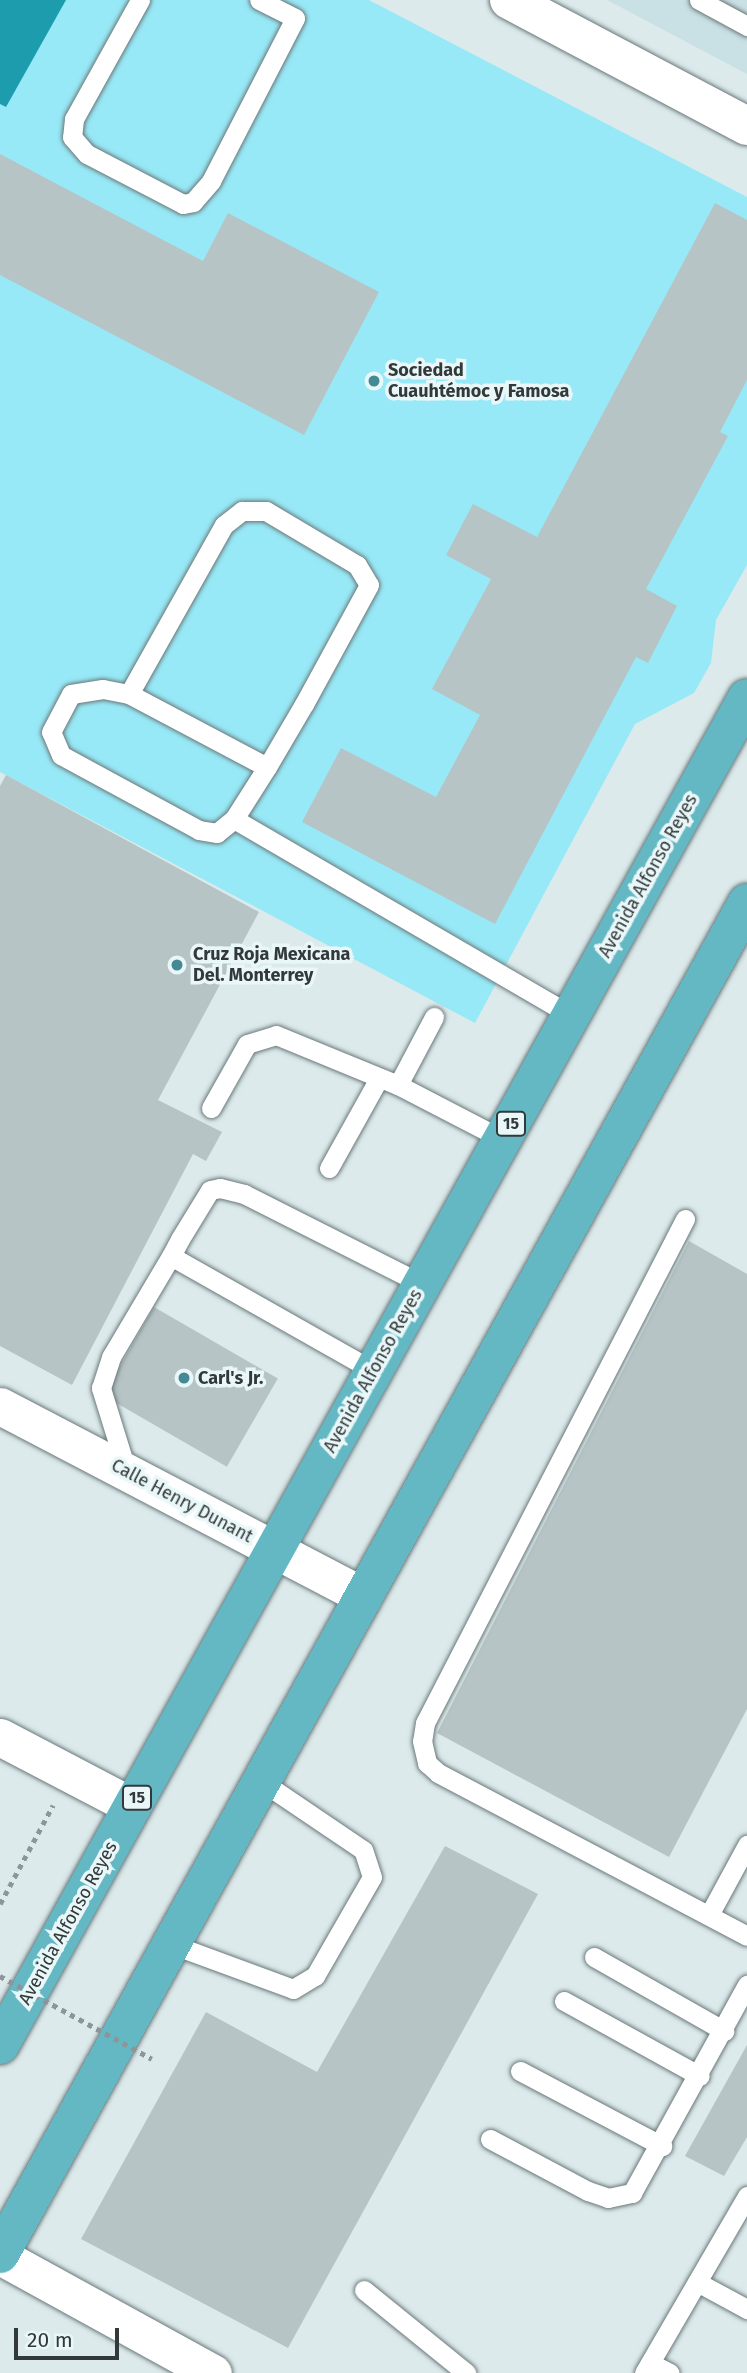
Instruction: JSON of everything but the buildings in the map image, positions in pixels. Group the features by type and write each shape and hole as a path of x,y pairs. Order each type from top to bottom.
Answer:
{"highway":[{"name":"Avenida Alfonso Reyes","path":"0,2045 747,698"},
{"path":"0,2255 747,903"}],"street":[{"path":"509,0 747,126"},
{"name":"Calle Henry Dunant","path":"0,1406 363,1596"},
{"path":"0,1737 132,1806"},
{"path":"0,2255 213,2373"}],"lane":[{"path":"140,0 74,119 72,137 87,154 183,204 193,202 211,181 295,18 267,2"},
{"path":"699,0 747,26"},
{"path":"129,694 224,525 242,511 266,511 357,565 369,579 267,767 234,819 216,833 199,830 55,749 51,733 71,694 85,689 129,694 267,767"},
{"path":"234,819 571,1015"},
{"path":"329,1168 435,1017"},
{"path":"211,1108 236,1057 258,1037 294,1041 388,1082 502,1139"},
{"path":"127,1473 101,1388 111,1357 209,1190 220,1188 244,1194 422,1284"},
{"path":"685,1219 425,1723 422,1741 427,1763 438,1773 747,1936"},
{"path":"171,1256 374,1371"},
{"path":"171,1944 293,1989 315,1976 373,1878 363,1850 261,1781"},
{"path":"709,1915 747,1845"},
{"path":"594,1957 724,2031"},
{"path":"489,2139 608,2198 632,2193 662,2146 747,1985"},
{"path":"564,2001 700,2076"},
{"path":"520,2071 662,2146"},
{"path":"670,2373 647,2368 745,2204"},
{"path":"697,2282 747,2309"},
{"path":"364,2290 466,2373"}],"path":[{"path":"0,1904 69,1773"},
{"path":"0,1976 152,2059"}],"shaded area":[{"name":"Sociedad Cuauhtémoc y Famosa","path":"0,0 369,0 747,197 747,565 716,620 711,663 694,693 635,724 475,1023 0,772"},
{"path":"0,0 66,0 6,107 0,104"},
{"path":"607,0 747,0 747,74"}],"place":[{"name":"Sociedad Cuauhtémoc y Famosa","path":"374,381"},
{"name":"Cruz Roja Mexicana Del. Monterrey","path":"177,965"},
{"name":"Carl's Jr.","path":"184,1378"}]}
